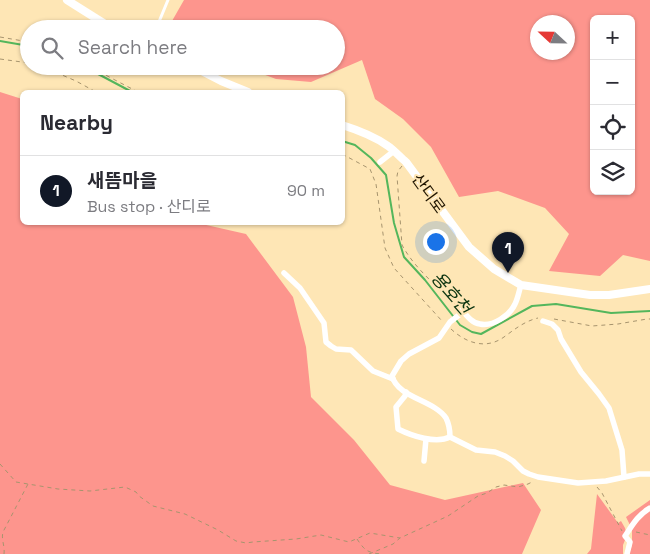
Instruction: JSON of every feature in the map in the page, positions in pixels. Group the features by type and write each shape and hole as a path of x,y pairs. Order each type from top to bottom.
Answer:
{"street":[{"path":"67,0 99,20"},
{"path":"209,75 243,90"},
{"name":"산디로","path":"345,126 380,141 394,151 406,162 469,248 501,274 521,285 609,296 650,289"},
{"path":"380,162 394,151"},
{"path":"284,273 300,288 324,323 326,342 336,349 351,350 373,371 393,379 406,392 442,414 448,420 450,437"},
{"path":"393,379 392,376 401,361 409,354 438,338 460,312 480,324 490,324 509,313 515,304 521,285"},
{"path":"543,319 558,330 561,339 582,372 609,408 622,450 624,477"},
{"path":"406,392 396,407 398,429 426,439 444,440 450,437"},
{"path":"450,437 476,450 495,452 505,456 523,471 537,477 578,483 650,474"},
{"path":"424,461 426,439"},
{"path":"627,554 630,542 626,536 632,523 650,508"}],"lane":[{"path":"160,20 168,0"}],"path":[{"path":"0,37 20,40"},
{"path":"0,59 20,62"},
{"path":"61,75 92,90"},
{"path":"105,75 134,90"},
{"path":"345,155 370,169 376,184 385,248 394,268 455,333 468,341 479,344 491,344 503,338 515,328 532,320 543,319"},
{"path":"406,162 398,171 397,176 402,245 416,265 460,312"},
{"path":"554,319 592,326 650,319"},
{"path":"0,464 16,482 58,489 90,491 125,487 136,492 153,506 185,514 236,540 246,543 321,535 349,542 373,532 400,538"},
{"path":"370,554 448,516 478,496 496,487 504,485 524,486 537,477"},
{"path":"594,482 626,536 634,532 650,535"},
{"path":"4,554 3,532 28,484"},
{"path":"357,539 370,554 382,554"}],"shaded area":[{"path":"184,0 650,0 650,261 623,255 600,276 549,271 569,234 545,208 498,191 459,197 431,147 403,119 375,99 362,60 345,67 345,20 173,20"},
{"path":"265,75 327,75 311,82 276,79"},
{"path":"0,92 20,98 20,225 206,225 246,234 293,297 306,347 311,397 354,440 390,485 445,500 523,483 541,510 522,554 0,554"},
{"path":"597,494 618,523 621,521 625,528 627,535 623,545 623,554 587,554 591,549"},
{"path":"650,500 650,554 629,554 632,545 632,529 626,517"}],"waterway":[{"name":"용호천","path":"0,41 20,44"},
{"name":"용호천","path":"100,75 128,90"},
{"name":"용호천","path":"345,142 355,145 371,158 386,175 394,223 404,257 425,280 460,325 472,332 481,334 532,306 556,304 611,313 650,311"}],"place":[{"name":"새뜸마을","path":"508,273"}]}
